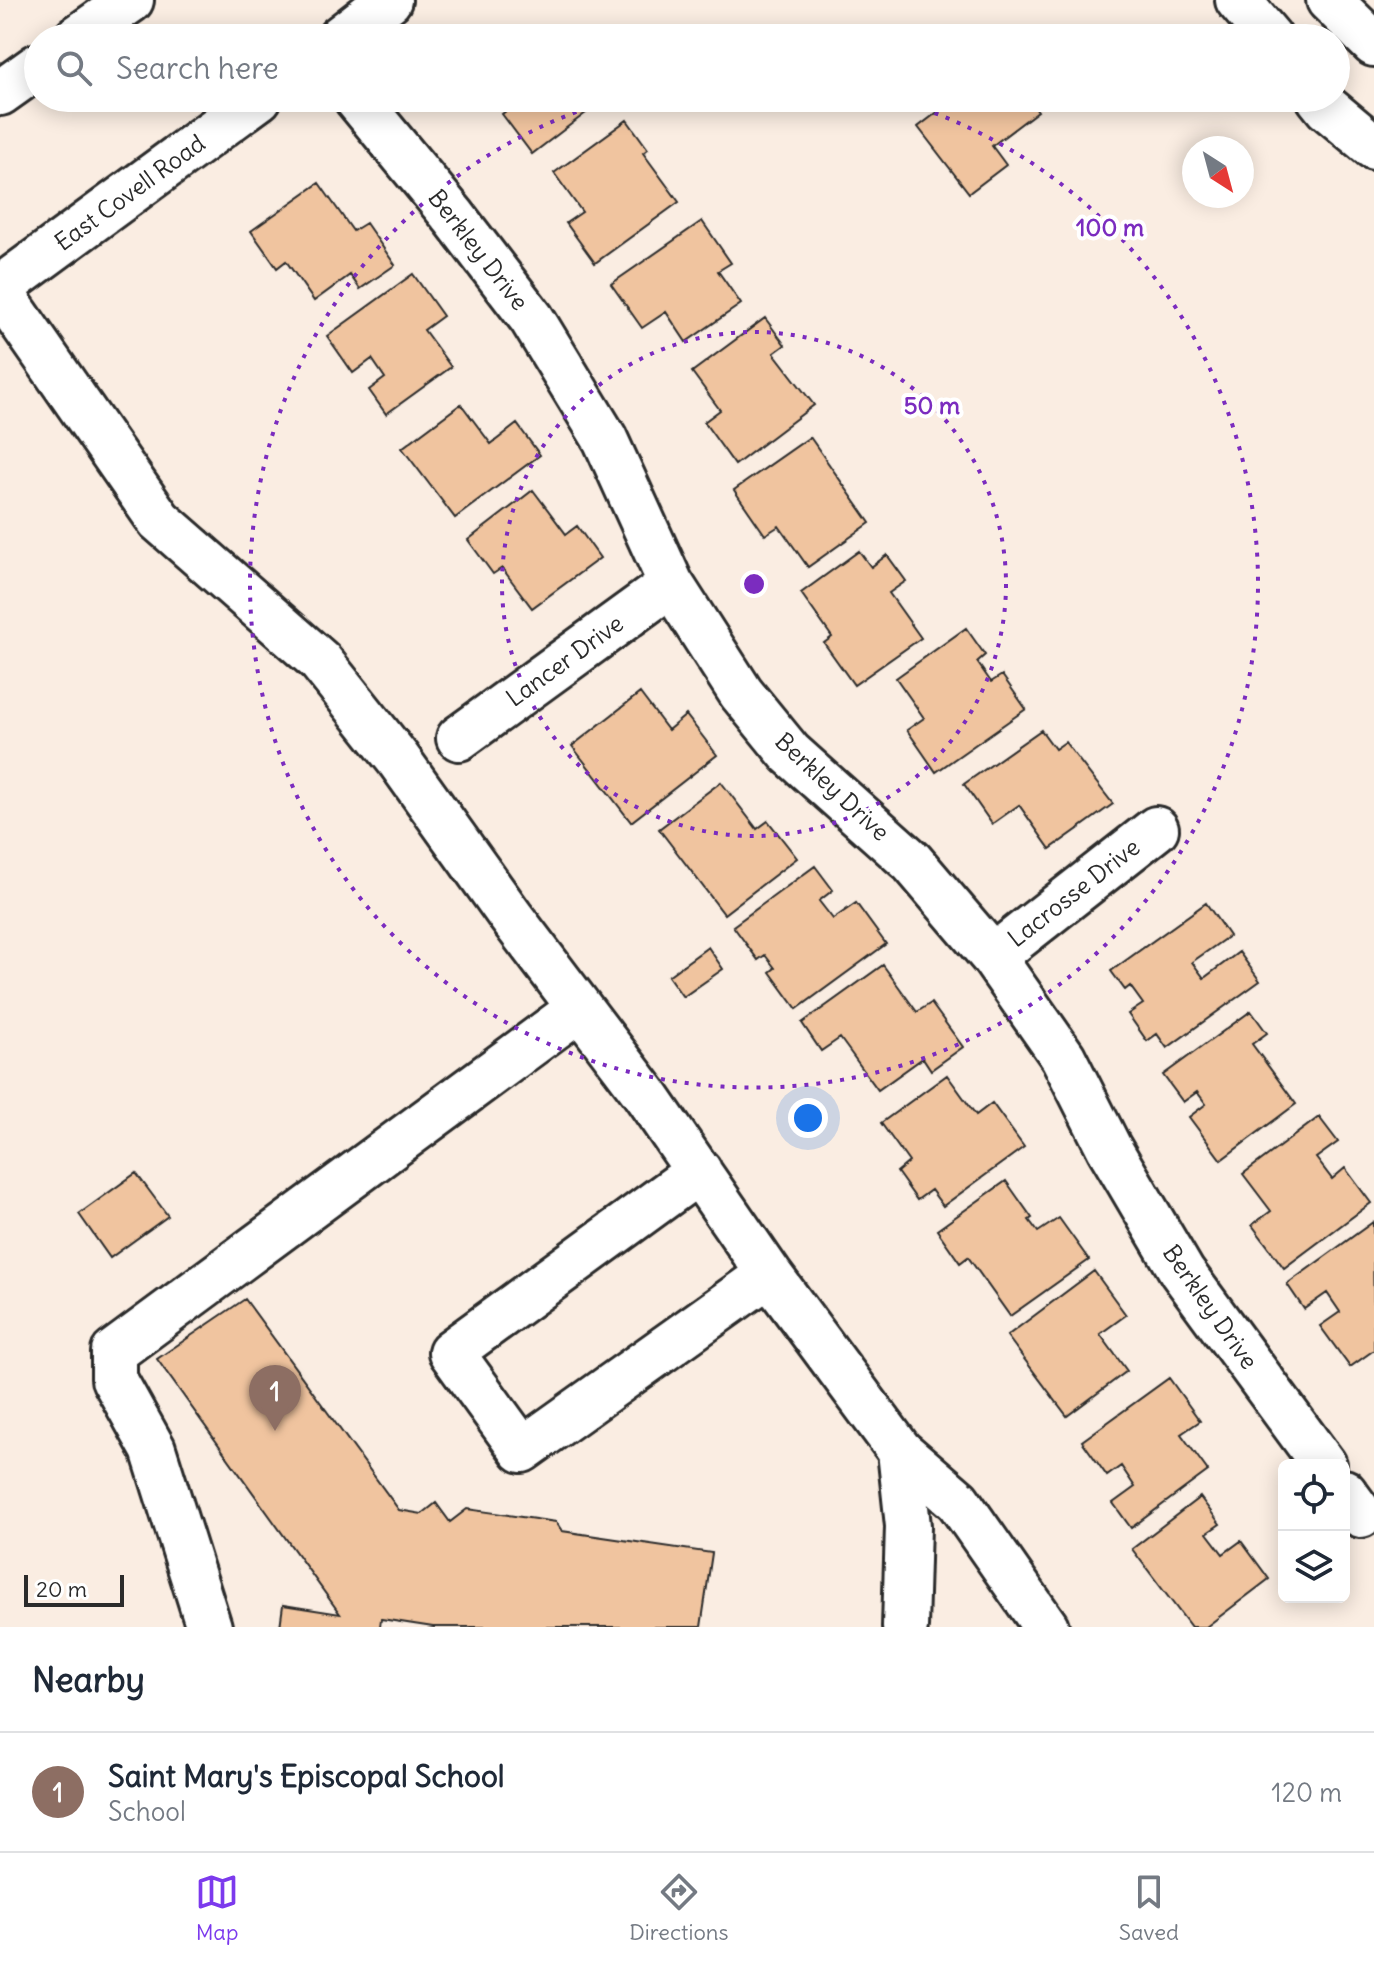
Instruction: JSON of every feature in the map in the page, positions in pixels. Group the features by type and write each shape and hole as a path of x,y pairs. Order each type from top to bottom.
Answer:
{"street":[{"path":"97,24 131,0"},
{"path":"358,24 389,0"},
{"path":"1238,0 1258,24"},
{"path":"1329,0 1374,44"},
{"path":"0,93 24,76"},
{"name":"East Covell Road","path":"0,289 240,112"},
{"name":"Berkley Drive","path":"368,112 532,319 605,439 671,584 741,693 790,753 912,862 993,957 1063,1057 1109,1148 1182,1272 1320,1459"},
{"path":"1332,112 1374,147"},
{"path":"0,289 159,520 320,661 398,759 645,1094 769,1274 900,1451 958,1501 1046,1627"},
{"name":"Lancer Drive","path":"459,738 671,584"},
{"name":"Lacrosse Drive","path":"993,957 1156,829"},
{"path":"209,1627 153,1449 114,1379 114,1352 580,1008"},
{"path":"699,1171 451,1352 522,1450 769,1274"},
{"path":"900,1451 908,1526 905,1627"}],"building":[{"path":"505,112 587,112 532,154 502,114"},
{"path":"938,112 1037,112 992,146 1006,165 969,193 918,127"},
{"path":"627,120 648,149 643,153 679,202 595,263 566,223 582,212 554,173"},
{"path":"319,183 353,231 366,223 395,265 360,289 350,275 314,301 286,261 277,268 251,231"},
{"path":"702,221 731,263 718,271 741,304 686,342 666,312 642,328 611,284"},
{"path":"413,274 443,316 424,330 451,367 386,414 369,390 385,378 372,359 353,373 327,336"},
{"path":"765,318 785,345 774,353 814,405 735,465 704,422 720,410 692,372"},
{"path":"461,404 491,444 517,424 540,455 455,518 402,448"},
{"path":"810,437 870,523 808,567 779,526 765,535 734,490"},
{"path":"533,490 566,534 577,526 600,558 532,608 502,568 493,574 468,540"},
{"path":"859,551 871,567 887,555 906,581 889,593 921,638 854,685 824,643 832,637 801,593"},
{"path":"966,628 985,655 977,662 991,682 1002,675 1026,709 936,772 907,730 924,718 896,678"},
{"path":"640,693 668,730 686,715 717,755 631,822 572,746"},
{"path":"1041,730 1055,749 1065,742 1113,804 1050,849 1019,805 992,824 964,784"},
{"path":"721,782 757,829 768,821 797,858 724,914 659,829"},
{"path":"815,866 833,890 819,901 833,919 856,903 886,944 797,1009 770,972 775,968 765,955 758,960 733,926"},
{"path":"1206,903 1229,936 1192,962 1204,978 1239,952 1260,981 1167,1048 1157,1034 1147,1041 1128,1014 1143,1004 1130,986 1125,990 1111,971"},
{"path":"708,947 723,969 683,997 668,976"},
{"path":"883,965 917,1012 931,1003 963,1047 931,1070 923,1058 878,1090 840,1038 821,1051 802,1023"},
{"path":"1251,1011 1267,1033 1252,1044 1296,1104 1221,1160 1189,1117 1206,1104 1197,1092 1183,1102 1163,1075"},
{"path":"947,1075 976,1115 992,1103 1024,1147 943,1206 931,1190 917,1200 897,1172 909,1162 881,1123"},
{"path":"1319,1117 1338,1142 1316,1158 1332,1179 1345,1168 1371,1203 1284,1268 1252,1225 1271,1211 1243,1174"},
{"path":"136,1173 168,1216 110,1258 79,1214"},
{"path":"1006,1181 1038,1232 1059,1218 1089,1260 1010,1316 968,1257 960,1263 937,1230"},
{"path":"1373,1222 1374,1350 1350,1367 1320,1326 1340,1312 1327,1293 1304,1309 1287,1284"},
{"path":"1094,1271 1126,1315 1100,1334 1127,1371 1067,1416 1007,1336"},
{"path":"245,1299 399,1510 422,1514 436,1503 450,1522 467,1509 556,1522 562,1531 712,1553 701,1627 433,1627 381,1619 380,1627 280,1627 283,1605 340,1614 157,1359"},
{"path":"1169,1378 1200,1421 1181,1434 1208,1471 1131,1528 1113,1503 1135,1487 1121,1466 1107,1476 1082,1441"},
{"path":"1200,1497 1220,1524 1207,1533 1223,1554 1241,1541 1269,1579 1206,1627 1191,1627 1132,1549"}],"place":[{"name":"Saint Mary's Episcopal School","path":"275,1431"}]}
